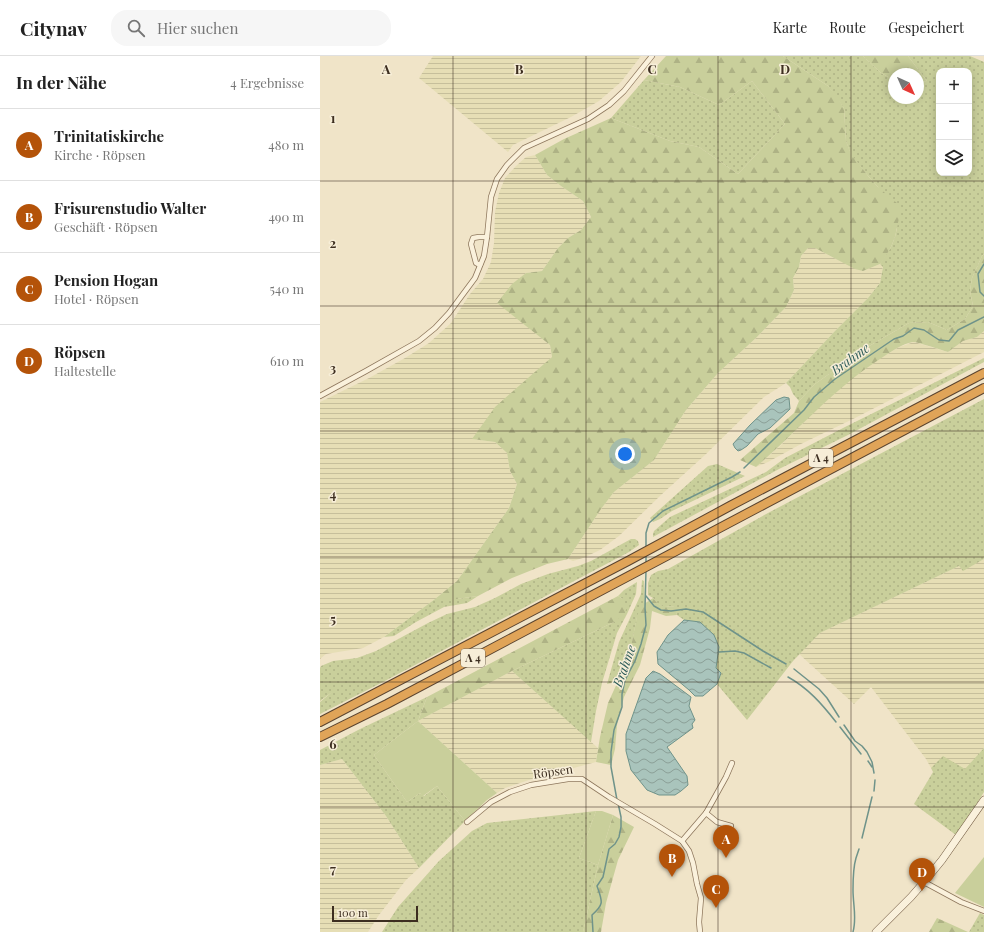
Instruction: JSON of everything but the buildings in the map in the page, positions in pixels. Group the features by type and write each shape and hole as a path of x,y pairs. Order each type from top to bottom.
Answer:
{"highway":[{"name":"A 4","path":"320,722 984,373"},
{"name":"A 4","path":"320,737 394,700 984,388"}],"street":[{"path":"320,396 419,342 435,328 449,313 475,278 484,256 491,197 498,179 507,165 524,148 588,118 609,105 624,91 652,56"},
{"path":"480,265 476,263 471,244 474,238 487,237"},
{"path":"682,841 706,813 732,763"},
{"name":"Röpsen","path":"468,822 491,802 510,792 532,785 568,779 582,779 682,841 690,851 701,898 699,922 700,932"},
{"path":"876,932 911,897 942,860 984,800"},
{"path":"706,813 717,822 731,826"},
{"path":"924,882 961,902 984,912"}],"shaded area":[{"path":"433,56 641,56 621,82 599,101 571,117 513,145 508,152 419,78"},
{"path":"535,155 547,175 583,201 591,217 581,230 568,238 558,248 542,271 526,273 497,302 550,345 552,357 473,439 495,442 507,453 510,471 517,484 509,508 457,581 435,599 384,637 363,648 326,654 320,659 320,402 369,378 405,358 429,343 451,323 470,294 483,279 491,262 494,243 495,212 499,193 505,178 526,157"},
{"path":"808,248 815,248 863,271 880,264 883,266 880,283 868,298 786,383 764,397 619,536 600,550 583,558 573,561 568,559 614,492 654,460 686,410 718,373 757,337 786,307 794,290 793,278 799,267 801,256"},
{"path":"984,331 984,352 756,467 846,383 871,364 899,347 914,342 948,352 963,341 977,337"},
{"path":"984,559 984,748 965,770 931,768 926,759 871,687 854,704 799,654 820,633 959,566 963,570"},
{"path":"512,671 598,748 596,762 529,780 505,788 497,793 418,721"},
{"path":"342,759 386,816 419,868 406,880 368,932 320,932 320,765"}],"green space":[{"path":"666,56 783,56 828,86 844,108 846,141 851,154 878,187 898,204 900,210 899,218 891,247 880,264 863,271 855,269 815,248 808,248 801,256 799,267 793,278 794,290 786,307 757,337 718,373 686,410 654,460 614,492 568,559 547,564 512,578 478,596 457,599 435,599 457,581 509,508 517,484 510,471 507,453 495,442 472,439 495,407 552,357 550,345 497,303 512,284 526,273 542,271 558,248 568,238 581,230 591,217 583,201 547,175 535,155 564,139 611,118 670,141 699,147 738,174 785,124 752,81 719,105 680,87 644,80"},
{"path":"783,56 863,56 881,73 888,77 888,104 924,104 924,81 927,81 924,77 924,68 917,68 908,56 970,56 984,62 984,254 972,278 970,291 973,306 965,319 947,330 928,322 909,323 864,349 815,384 799,401 786,383 868,298 880,283 883,267 880,264 891,247 897,228 878,187 851,155 846,141 844,108 828,86"},
{"path":"863,56 908,56 917,68 888,68 888,77 881,73"},
{"path":"644,80 680,87 719,105 752,81 785,124 738,174 699,147 670,141 611,118"},
{"path":"984,254 984,331 977,337 963,341 948,352 913,342 897,348 865,369 849,382 756,467 740,460 794,413 799,401 815,384 864,349 909,323 928,322 947,330 965,319 973,306 970,291 972,278"},
{"path":"984,358 984,362 848,435 779,469 653,537 654,531 670,517 766,472 785,458"},
{"path":"984,399 984,559 963,571 959,566 820,633 793,661 747,720 717,684 721,673 716,668 700,622 684,620 677,615 674,606 664,607 648,595 648,583 651,575 658,571 668,569 768,513"},
{"path":"717,464 745,476 672,511 653,522 650,518 708,466"},
{"path":"631,539 638,541 639,545 629,552 320,714 320,702 332,692 320,701 321,666 333,661 357,658 376,651 447,614 475,607 521,584 591,561"},
{"path":"642,580 644,581 645,604 637,617 629,657 617,682 607,684 619,642 641,594"},
{"path":"637,582 636,594 617,633 602,683 591,742 512,671 614,622 623,599 618,596 624,590"},
{"path":"478,596 467,603 444,607 394,636 384,637 435,599 457,599"},
{"path":"618,596 623,599 627,607 624,615 614,622 512,671 418,721 427,697"},
{"path":"653,598 662,606 675,606 677,615 666,616 652,611 650,628 640,665 624,697 617,725 615,749 611,765 596,762 608,703 629,657 637,616 641,606"},
{"path":"427,697 418,721 374,755 407,802 420,793 424,796 437,786 465,821 419,868 386,816 342,759 320,765 320,750"},
{"path":"418,721 497,793 487,800 465,821 437,786 423,796 420,793 407,802 374,755"},
{"path":"984,748 984,792 956,835 914,804 933,772 931,768 943,756 965,769"},
{"path":"596,811 579,858 598,865 583,932 382,932 398,907 439,861 472,831 487,823"},
{"path":"596,811 602,811 613,815 598,865 579,858"},
{"path":"613,815 634,827 618,860 606,903 601,932 583,932 598,865"},
{"path":"984,857 984,907 955,893"},
{"path":"980,913 984,915 984,932 969,932"},
{"path":"937,918 968,932 929,932"}],"water":[{"path":"784,397 789,398 790,409 770,428 758,434 747,446 738,451 733,444 776,400"},
{"path":"684,620 700,622 714,635 719,647 716,668 721,673 717,684 703,696 695,696 658,664 657,652 668,635"},
{"path":"653,671 660,674 691,697 689,706 695,720 692,724 693,728 667,747 687,776 688,785 675,795 659,795 647,790 631,770 626,751 626,734 646,678"}],"waterway":[{"name":"Brahme","path":"984,264 978,274 980,292 984,296"},
{"name":"Brahme","path":"744,468 804,410 814,397 835,379 894,339 903,336 914,328 924,330 939,340 949,341 958,330 984,317"},
{"name":"Brahme","path":"646,548 646,533 649,523 663,511 740,472"},
{"name":"Brahme","path":"646,554 646,564"},
{"name":"Brahme","path":"617,800 611,767 611,752 614,730 622,707 622,694 625,680 635,661 646,625 646,570"},
{"path":"646,596 654,606 661,610 671,611 686,609 703,612 786,664"},
{"path":"719,652 735,651 744,653 771,668"},
{"path":"794,669 819,689 827,698 839,717"},
{"path":"788,677 802,686 814,697 836,722"},
{"path":"844,725 855,741 867,752 872,762 874,773"},
{"path":"840,727 861,754"},
{"path":"868,761 872,767"},
{"path":"874,791 875,780"},
{"path":"862,838 872,797"},
{"name":"Brahme","path":"593,932 592,915 601,905 601,899 597,886 603,877 609,849 615,844 619,837 621,827 621,817 618,803"},
{"path":"853,932 855,917 853,874 859,849"}],"place":[{"name":"Trinitatiskirche","path":"726,858"},
{"name":"Frisurenstudio Walter","path":"672,877"},
{"name":"Röpsen","path":"922,891"},
{"name":"Pension Hogan","path":"716,908"}]}
